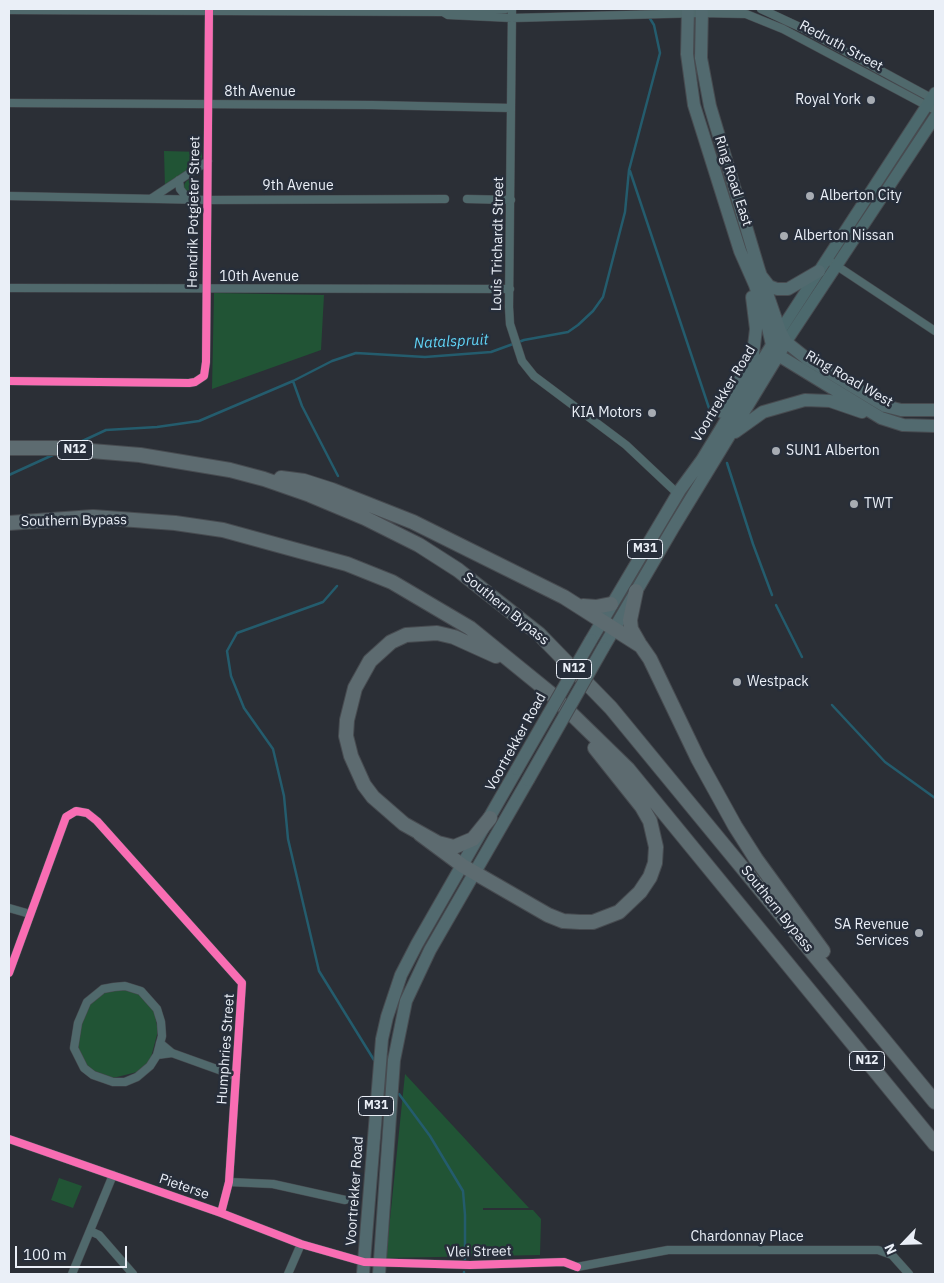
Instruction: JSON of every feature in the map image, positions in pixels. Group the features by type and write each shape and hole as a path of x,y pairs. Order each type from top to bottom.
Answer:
{"highway":[{"name":"Southern Bypass","path":"9,448 55,448 140,456 230,470 310,495 365,518 418,545 458,570 539,634 611,708 935,1102"},
{"path":"230,470 304,481 413,522 575,604 641,646"},
{"name":"Southern Bypass","path":"9,523 94,517 150,521 224,530 302,550 347,564 392,582 470,628 550,694 628,769 935,1144"},
{"path":"636,591 630,620 632,629 650,660 698,759 756,859 891,1048"},
{"path":"575,604 592,608 611,604"},
{"path":"515,665 454,637 437,633 406,635 391,642 370,661 362,674 348,707 346,736 351,756 358,773 373,798 463,866 548,915 563,921 593,922 619,912 640,892 650,878 655,863 656,847 650,821 627,786 550,694"},
{"path":"420,834 438,843 454,847 473,839 490,818"}],"main road":[{"name":"Ring Road East","path":"688,11 687,54 694,105 740,251 755,284 775,350"},
{"name":"Ring Road East","path":"702,11 701,58 704,83 759,270 783,337"},
{"path":"679,492 703,445 724,416 748,366 755,343 755,316 740,251"},
{"path":"759,270 764,281 777,289 795,287 819,271"},
{"name":"Voortrekker Road","path":"379,1269 393,1069 404,1009 430,950 476,874 636,591 728,438 783,337"},
{"name":"Ring Road West","path":"783,337 806,358 885,406 901,410 935,410"},
{"name":"Voortrekker Road","path":"364,1268 382,1039 402,975 611,604 679,492 702,460 724,416 775,350"},
{"name":"Ring Road West","path":"775,350 881,418 903,425 935,426"},
{"path":"728,438 764,412 805,400 830,401 881,418"},
{"path":"903,425 928,433 935,439"}],"street":[{"path":"9,10 443,12 506,9"},
{"name":"Louis Trichardt Street","path":"512,9 510,324 522,361 534,376 597,421 679,492"},
{"path":"760,9 791,22 933,101"},
{"name":"Hendrik Potgieter Street","path":"9,381 166,383 195,382 204,376 206,362 209,10"},
{"name":"Redruth Street","path":"443,12 448,15 512,18 630,16 688,11 737,12 765,20 933,101"},
{"name":"Voortrekker Road","path":"886,182 933,101"},
{"name":"8th Avenue","path":"9,103 372,105 511,108"},
{"name":"Voortrekker Road","path":"783,337 886,182 935,118"},
{"path":"152,198 208,161"},
{"path":"179,180 180,189 188,199"},
{"name":"9th Avenue","path":"9,196 208,200 445,199"},
{"path":"467,199 511,200"},
{"path":"832,262 935,331"},
{"name":"Voortrekker Road","path":"783,337 819,271 832,262"},
{"name":"10th Avenue","path":"9,288 510,289"},
{"name":"Humphries Street","path":"30,914 66,817 71,813 81,811 97,821 240,979 243,989 229,1182 221,1213"},
{"path":"9,908 30,914 9,973"},
{"path":"125,986 141,991 157,1009 161,1022 160,1043 157,1055 150,1066 137,1077 125,1082 102,1079 84,1068 74,1048 82,1010 94,995 103,989 125,986"},
{"path":"160,1043 172,1053 236,1076"},
{"path":"157,1055 172,1053"},
{"name":"Pieterse","path":"9,1139 221,1213 364,1268 379,1269"},
{"path":"72,1274 113,1175"},
{"path":"229,1182 273,1184 345,1200"},
{"path":"90,1231 99,1235 133,1274"},
{"path":"288,1274 301,1244"},
{"name":"Chardonnay Place","path":"577,1271 668,1250 878,1250 892,1255 909,1274"},
{"name":"Vlei Street","path":"379,1269 564,1262 577,1271"},
{"path":"470,1265 470,1274"}],"green space":[{"path":"164,151 202,152 202,162 165,188"},
{"path":"192,179 198,181 200,187 198,193 192,195 186,193 184,187 186,181"},
{"path":"214,293 324,295 321,350 212,389"},
{"path":"116,988 122,988 139,994 154,1010 158,1031 150,1061 137,1072 113,1078 94,1071 87,1065 81,1056 77,1042 80,1027 88,1007 100,994"},
{"path":"405,1074 529,1208 483,1208 483,1210 533,1210 541,1219 540,1255 386,1258"},
{"path":"59,1178 82,1186 73,1208 51,1200"}],"waterway":[{"name":"Natalspruit","path":"76,444 106,430 157,427 199,421 293,381 332,361 356,353 425,357 491,352 524,340 568,332 578,325 593,311 603,297 625,212 629,170 660,53 654,25 649,17"},
{"path":"630,171 711,414"},
{"path":"293,381 302,406 338,476"},
{"name":"Natalspruit","path":"9,475 55,454"},
{"path":"727,463 753,544 772,595"},
{"path":"337,586 323,602 237,633 227,651 231,676 244,708 273,749 284,796 288,839 319,971 374,1060"},
{"path":"776,605 802,657"},
{"path":"832,705 885,762 935,798"},
{"path":"399,1094 430,1136 463,1191 465,1259"}],"cycle path":[{"path":"9,381 189,383 195,382 204,376 206,362 209,9"},
{"path":"9,973 66,817 76,811 87,813 97,821 242,983 229,1182 221,1213"},
{"path":"9,1139 221,1213 301,1244 364,1262 470,1265 564,1262 577,1267"}],"place":[{"name":"Royal York","path":"871,100"},
{"name":"Alberton City","path":"810,196"},
{"name":"Alberton Nissan","path":"784,236"},
{"name":"KIA Motors","path":"652,413"},
{"name":"SUN1 Alberton","path":"776,451"},
{"name":"TWT","path":"854,504"},
{"name":"Westpack","path":"737,682"},
{"name":"SA Revenue Services","path":"919,933"}]}
